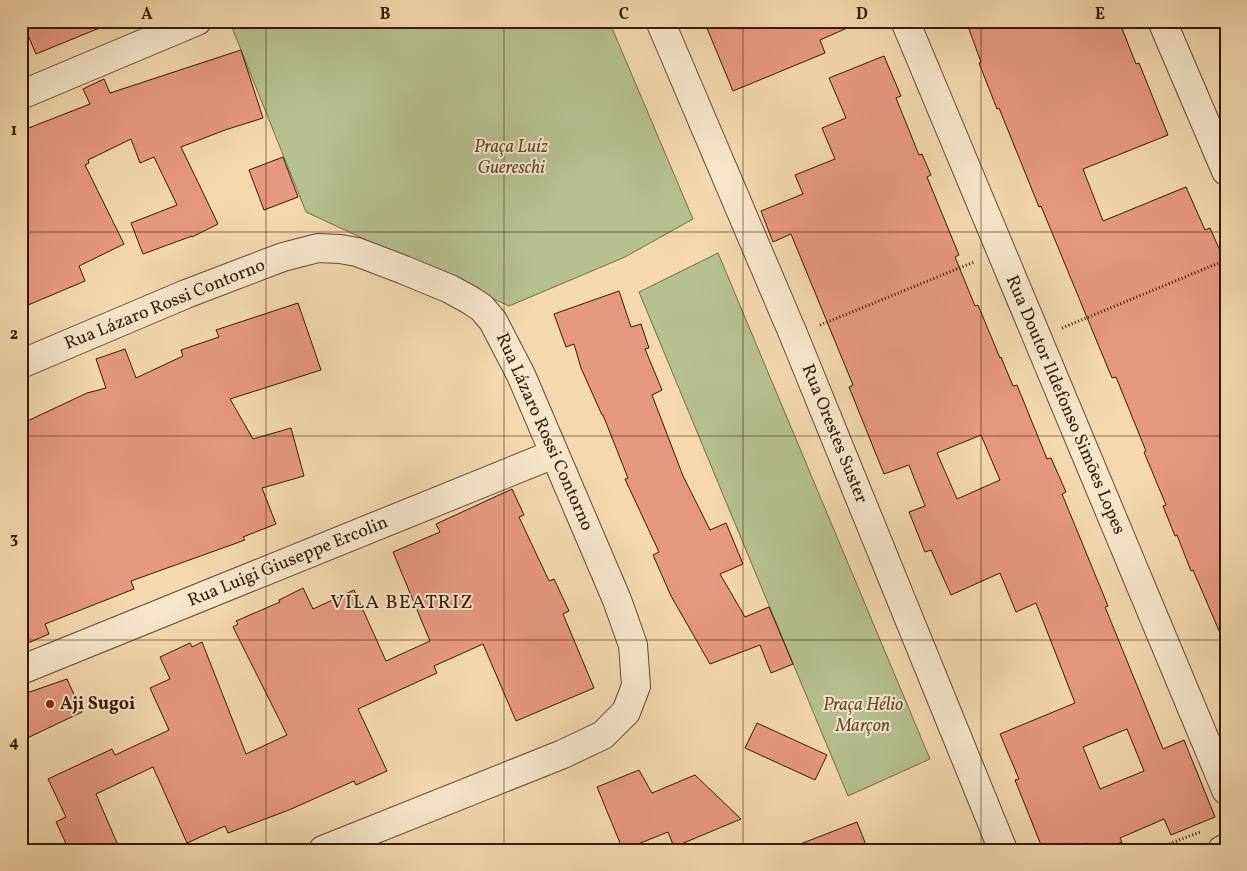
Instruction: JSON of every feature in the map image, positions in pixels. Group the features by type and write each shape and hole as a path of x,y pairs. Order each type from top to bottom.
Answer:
{"street":[{"path":"21,95 197,21"},
{"name":"Rua Orestes Suster","path":"660,21 794,336 1003,850"},
{"name":"Rua Doutor Ildefonso Simões Lopes","path":"905,21 1226,790"},
{"path":"1162,21 1226,171"},
{"name":"Rua Lázaro Rossi Contorno","path":"21,364 186,294 264,264 318,248 340,248 357,252 450,289 482,308 501,334 521,375 617,600 632,644 636,686 626,712 603,735 563,754 323,850"},
{"name":"Rua Luigi Giuseppe Ercolin","path":"21,670 554,454"},
{"path":"1213,840 1226,848"}],"path":[{"path":"794,336 1000,251"},
{"path":"1038,338 1226,260"},
{"path":"1153,850 1213,840"}],"green space":[{"name":"Praça Luíz Guereschi","path":"241,21 609,21 693,219 625,257 509,306 306,212 231,25"},
{"name":"Praça Hélio Marçon","path":"718,253 930,759 848,796 639,292"}],"building":[{"path":"22,21 114,21 114,22 36,54"},
{"path":"704,21 863,21 820,40 825,53 733,91"},
{"path":"966,21 1119,21 1136,64 1139,63 1168,135 1083,169 1103,221 1186,187 1205,230 1210,228 1226,264 1226,647 1193,570 1191,571 1177,535 1175,536 1163,506 1166,505 1144,452 1146,451 1116,377 1112,378 1041,206 1039,207 999,108 997,109 979,63 981,62"},
{"path":"241,50 263,118 181,147 218,224 192,237 143,254 131,223 177,205 154,157 140,163 131,139 88,160 89,163 85,165 124,244 79,266 85,281 21,308 21,131 90,104 83,89 104,79 110,93"},
{"path":"884,56 901,96 896,98 919,155 922,154 931,175 927,177 959,255 955,257 975,306 978,305 1013,386 1017,385 1047,459 1051,458 1066,492 1062,494 1108,606 1105,607 1163,749 1184,740 1215,817 1171,835 1164,819 1120,838 1122,842 1101,850 1090,850 1087,843 1070,850 1043,850 1015,780 1019,779 1000,734 1075,703 1036,603 1016,612 1000,573 951,595 931,550 925,552 909,512 925,506 909,465 884,474 849,387 853,385 791,234 773,242 761,211 803,194 795,175 835,159 822,128 846,118 829,78","holes":["981,435 1000,480 957,499 937,453","1127,729 1144,771 1100,789 1083,747"]},
{"path":"283,157 298,197 264,210 249,170"},
{"path":"619,291 631,327 641,324 649,348 645,349 662,390 652,395 683,476 710,530 726,523 743,564 720,574 745,617 769,607 793,664 771,673 760,645 710,664 671,596 653,555 659,552 625,479 628,478 603,415 581,368 574,344 566,347 554,314"},
{"path":"298,303 321,370 230,399 253,439 291,428 304,476 262,488 276,524 243,537 245,540 131,581 134,589 45,624 49,634 21,646 21,514 28,511 21,490 21,424 87,393 106,388 96,359 125,349 136,378 183,356 181,350 219,337 216,330"},
{"path":"512,489 524,515 519,517 549,581 554,579 569,611 563,614 594,688 516,721 483,644 434,666 437,673 358,709 387,771 356,785 354,781 289,810 228,833 225,826 187,843 153,767 96,794 120,850 69,850 56,822 66,817 48,779 112,749 115,755 169,730 150,688 170,679 160,657 190,643 192,647 202,642 246,754 287,735 233,627 238,624 236,621 280,602 279,600 303,588 313,609 354,590 386,661 430,641 393,552 440,532 436,524"},
{"name":"Aji Sugoi","path":"67,679 82,712 21,741 21,695"},
{"path":"757,723 827,755 815,780 745,748"},
{"path":"639,770 652,793 695,775 741,819 674,847 668,832 623,850 597,787"},
{"path":"857,822 868,850 790,850 790,848"}],"place":[{"name":"Aji Sugoi","path":"50,704"}],"district":[{"name":"VILA BEATRIZ","path":"402,603"}]}
